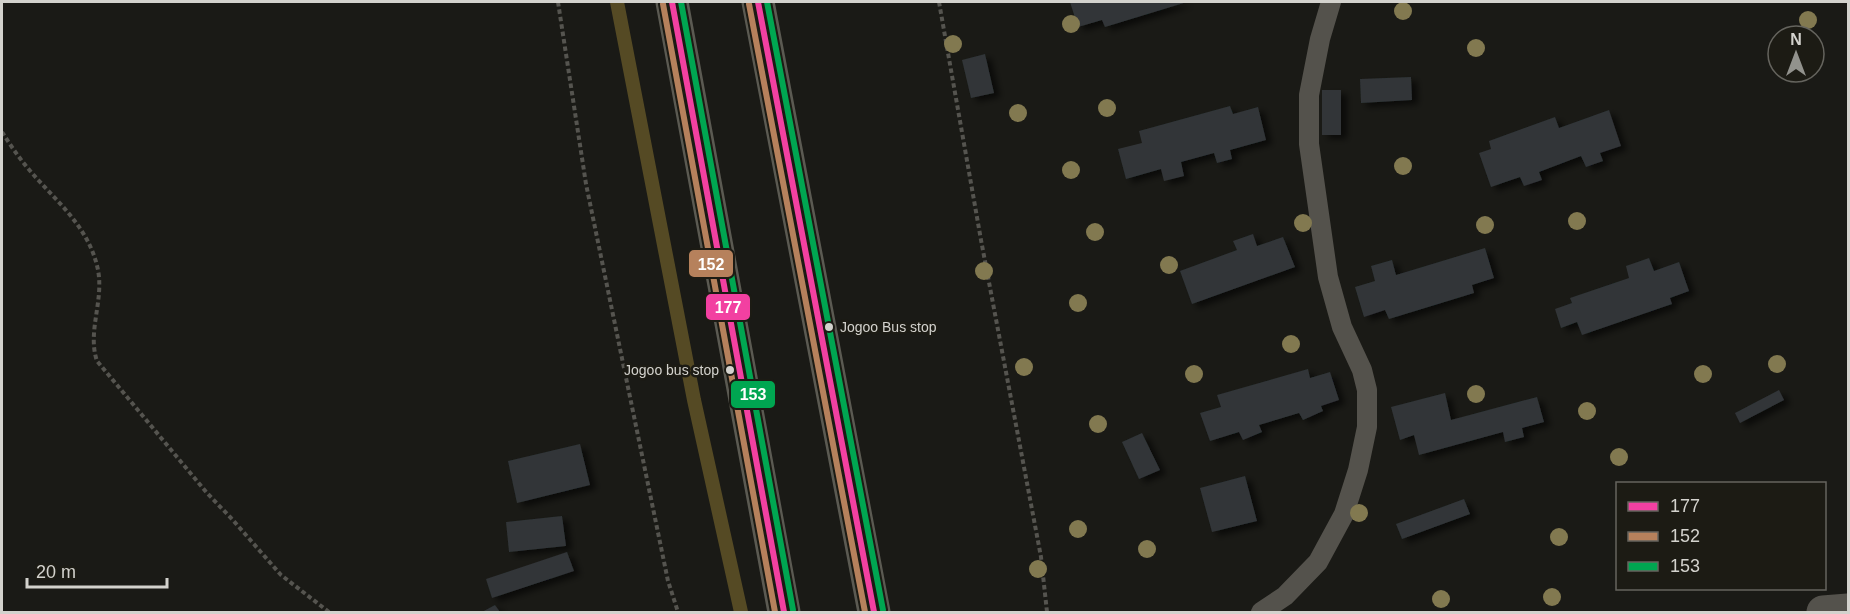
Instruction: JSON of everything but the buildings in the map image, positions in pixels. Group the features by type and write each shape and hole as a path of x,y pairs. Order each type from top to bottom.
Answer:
{"highway":[{"path":"672,2 784,612"},
{"path":"758,2 874,612"}],"street":[{"path":"1823,612 1848,610"}],"lane":[{"path":"1261,612 1285,596 1318,562 1344,514 1358,470 1367,427 1367,390 1362,370 1342,327 1328,277 1309,144 1310,95 1320,39 1331,2"}],"path":[{"path":"558,2 586,184 668,581 678,612"},
{"path":"939,2 1041,557 1047,612"},
{"path":"2,132 25,165 75,220 88,242 98,271 99,304 93,350 97,361 207,493 281,575 329,612"}],"waterway":[{"path":"617,2 694,400 741,612"}],"transit line":[{"name":"177","path":"672,2 784,612"},
{"name":"153","path":"681,2 793,610"},
{"name":"177","path":"758,2 874,612"},
{"name":"153","path":"767,2 883,610"},
{"name":"152","path":"663,4 775,612"},
{"name":"152","path":"749,4 865,612"}],"place":[{"name":"Jogoo Bus stop","path":"829,327"},
{"name":"Jogoo bus stop","path":"730,370"}]}
